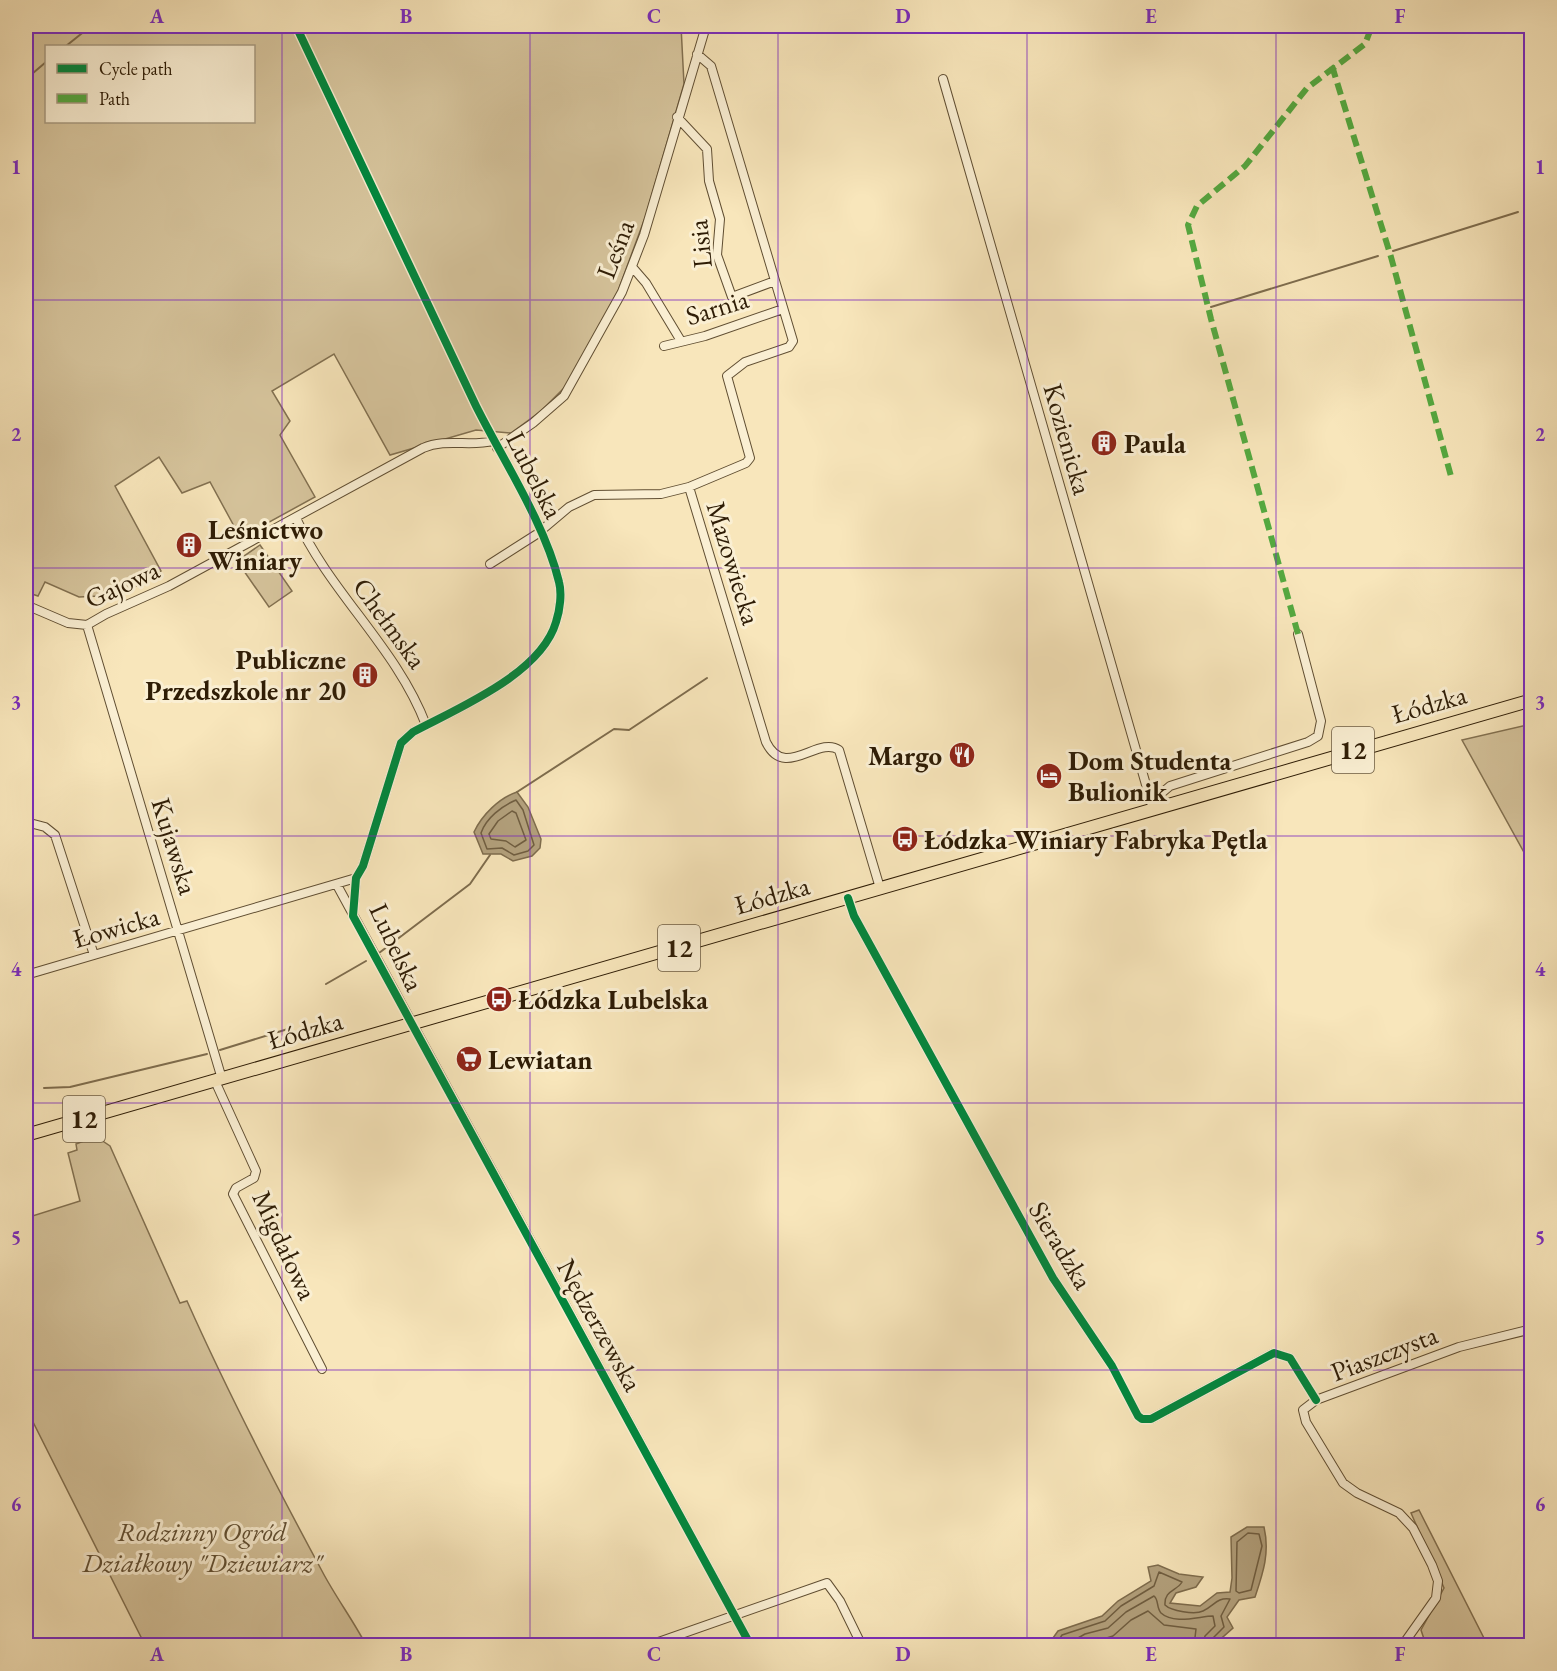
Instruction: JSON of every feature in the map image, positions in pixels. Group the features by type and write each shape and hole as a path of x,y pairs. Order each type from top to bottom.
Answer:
{"main road":[{"name":"Łódzka","path":"26,1135 848,898 1152,806 1532,700"}],"street":[{"name":"Lubelska","path":"296,26 495,445 541,531 560,587 557,619 548,641 518,672 426,725 401,743 363,866 356,878 353,916 411,1024"},
{"name":"Leśna","path":"495,445 538,419 568,392 633,268 706,26"},
{"name":"Mazowiecka","path":"697,54 711,66 793,341 792,346 745,362 727,376 750,454 749,461 689,487 768,747 775,754 791,758 829,747 839,750 880,888"},
{"name":"Kozienicka","path":"943,79 1152,806"},
{"name":"Lisia","path":"678,117 707,149 709,182 720,219 721,231 717,255 732,297 775,281"},
{"path":"633,268 646,283 681,341"},
{"name":"Sarnia","path":"664,346 705,336 783,309"},
{"name":"Lubelska","path":"296,518 430,445 495,445"},
{"path":"490,564 541,531 569,507 594,495 651,495 689,487"},
{"name":"Gajowa","path":"26,605 68,623 87,625 106,614 161,590 252,539 296,518"},
{"name":"Chełmska","path":"296,518 319,564 410,686 426,725"},
{"name":"Kujawska","path":"87,625 178,930 219,1080"},
{"path":"1152,806 1170,786 1297,746 1318,736 1321,722 1298,634"},
{"path":"26,822 45,827 55,836 94,955"},
{"name":"Łowicka","path":"26,975 356,878"},
{"path":"337,885 353,916"},
{"name":"Sieradzka","path":"848,898 856,921 1053,1278 1112,1366 1138,1416 1142,1419 1151,1419 1274,1353 1290,1358 1316,1400"},
{"name":"Nędzerzewska","path":"411,1024 751,1646"},
{"name":"Migdałowa","path":"219,1080 256,1171 254,1178 236,1188 233,1194 322,1369"},
{"name":"Piaszczysta","path":"1402,1646 1436,1598 1436,1573 1406,1520 1392,1508 1350,1488 1332,1468 1303,1415 1306,1405 1459,1347 1532,1329"},
{"path":"647,1646 827,1583 840,1601 862,1646"}],"green space":[{"path":"26,26 681,26 684,84 646,215 618,291 568,384 541,411 511,433 476,430 390,455 334,354 272,391 290,421 280,435 315,497 249,533 234,526 210,482 182,493 159,457 115,486 161,571 121,595 79,597 45,582 38,596 26,592"},
{"path":"260,545 292,591 269,607 237,561"},
{"path":"1532,724 1531,865 1462,740"},
{"name":"Rodzinny Ogród Działkowy \"Dziewiarz\"","path":"89,1139 101,1140 110,1146 180,1303 187,1301 286,1504 327,1580 366,1645 145,1645 26,1408 26,1218 80,1201 68,1153 77,1150 76,1144"},
{"path":"1419,1510 1487,1644 1508,1645 1426,1645 1421,1630 1444,1588 1411,1513"}],"water":[{"path":"517,792 528,807 541,839 540,848 532,856 513,861 501,854 483,854 474,832 477,826 486,813"},
{"path":"1247,1527 1264,1527 1266,1554 1263,1571 1255,1597 1239,1600 1227,1617 1233,1628 1216,1643 1208,1646 1048,1645 1058,1631 1102,1616 1118,1601 1151,1581 1148,1567 1158,1565 1179,1574 1203,1577 1196,1587 1176,1593 1170,1603 1200,1606 1217,1593 1230,1592 1231,1537"}],"waterway":[{"path":"67,45 91,26"},
{"path":"26,79 45,63"},
{"path":"1393,251 1518,212"},
{"path":"1211,307 1378,256"},
{"path":"517,792 614,729 629,730 707,678"},
{"path":"379,953 470,884 490,855"},
{"path":"326,984 366,961"},
{"path":"220,1050 291,1028"},
{"path":"44,1088 70,1087 207,1054"}],"marked path":[{"path":"1298,634 1211,319 1188,225 1197,206 1245,166 1307,88 1365,44 1370,31 1368,26"},
{"path":"1332,66 1391,257 1452,480"}],"cycle path":[{"path":"296,26 476,406 534,515 553,560 560,591 556,622 547,641 534,658 496,688 413,732 401,743 363,866 356,878 353,916 751,1646"},
{"path":"848,898 854,916 1053,1278 1112,1366 1138,1416 1142,1419 1151,1419 1274,1353 1290,1358 1316,1400"}],"place":[{"name":"Paula","path":"1104,443"},
{"name":"Leśnictwo Winiary","path":"189,545"},
{"name":"Publiczne Przedszkole nr 20","path":"365,675"},
{"name":"Margo","path":"962,755"},
{"name":"Dom Studenta Bulionik","path":"1049,776"},
{"name":"Łódzka Winiary Fabryka Pętla","path":"905,839"},
{"name":"Łódzka Lubelska","path":"499,999"},
{"name":"Lewiatan","path":"469,1059"}]}
